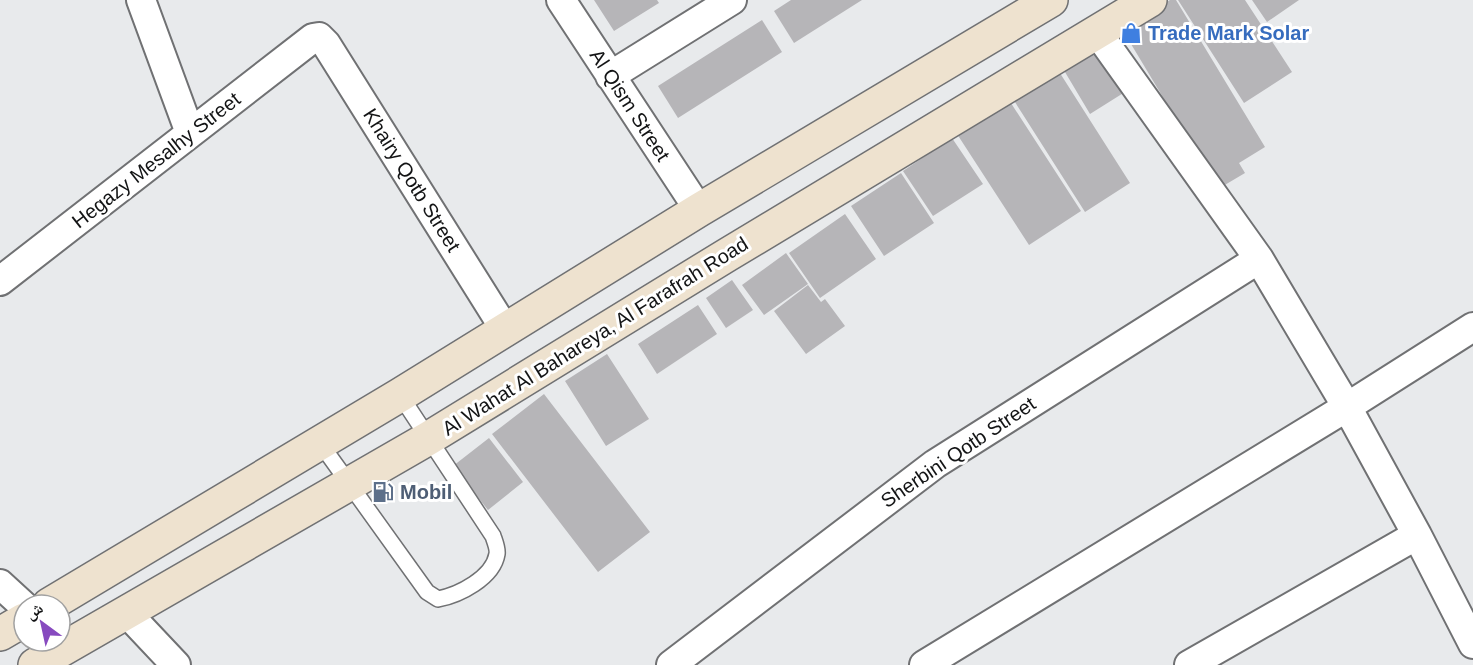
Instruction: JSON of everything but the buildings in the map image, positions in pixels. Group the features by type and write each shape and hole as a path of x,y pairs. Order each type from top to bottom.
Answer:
{"main road":[{"path":"69,593 506,331 699,210 1051,0"},
{"name":"Al Wahat Al Bahareya, Al Farafrah Road","path":"35,665 349,486 1150,0"}],"street":[{"path":"141,0 190,133"},
{"name":"Al Qism Street","path":"561,0 699,210"},
{"path":"610,76 732,0"},
{"path":"1097,32 1259,259 1347,407 1417,534 1473,644"},
{"name":"Khairy Qotb Street","path":"313,38 319,37 326,44 506,331"},
{"name":"Hegazy Mesalhy Street","path":"0,281 313,38"},
{"name":"Sherbini Qotb Street","path":"671,665 935,464 1259,259"},
{"path":"924,665 1347,407 1473,327"},
{"path":"1189,665 1417,534"},
{"path":"0,584 12,595"},
{"path":"126,612 177,665"}],"lane":[{"path":"320,444 427,592 438,599 449,597 485,576 494,565 498,552 493,536 400,395"}],"place":[{"name":"Trade Mark Solar","path":"1131,33"},
{"name":"Mobil","path":"383,492"}]}
